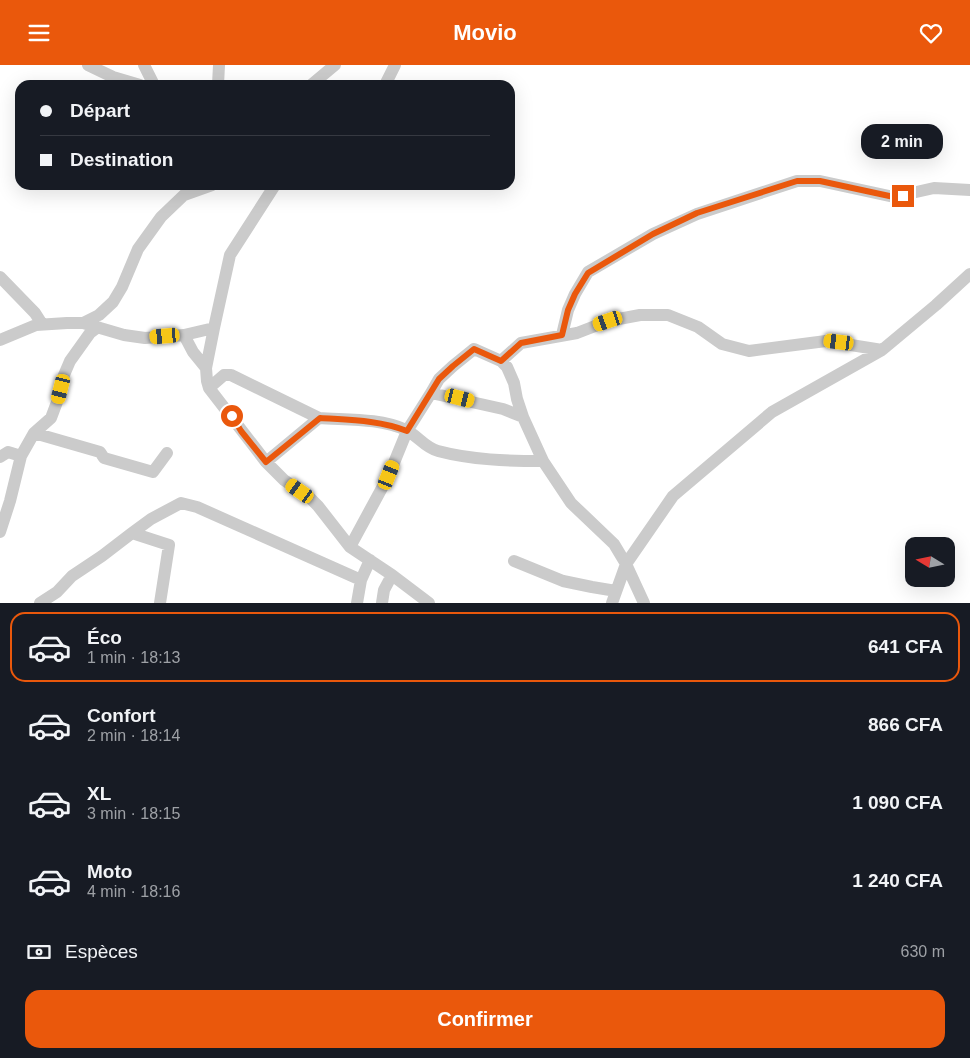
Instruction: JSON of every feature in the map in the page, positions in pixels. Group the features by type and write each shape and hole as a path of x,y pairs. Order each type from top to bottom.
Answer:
{"street":[{"path":"88,65 123,80"},
{"path":"144,65 152,80"},
{"path":"218,80 219,65"},
{"path":"317,80 335,65"},
{"path":"388,80 395,65"},
{"path":"562,335 572,302 588,273 653,234 697,213 797,181 820,181 894,197 934,188 970,190"},
{"path":"82,323 99,315 113,302 122,287 138,249 161,217 187,190"},
{"path":"271,190 230,255 206,368 209,388 266,462 284,480 309,497 318,506 350,547 429,603"},
{"path":"514,561 563,581 592,587 614,597 626,564 673,496 772,412 882,350 970,274"},
{"path":"0,277 35,313 42,324"},
{"path":"501,361 521,343 577,333 608,321 640,315 668,315 698,327 722,344 749,351 826,341 882,350"},
{"path":"0,340 42,324 82,323 124,335 145,338 184,335 214,328"},
{"path":"0,532 21,456 34,433 51,418 70,361 90,333 98,327"},
{"path":"184,335 193,352 206,368"},
{"path":"350,547 389,475 407,431 439,379 474,349 501,361 508,367 512,375 523,417 544,461 571,503 614,544 626,564 644,603"},
{"path":"209,388 224,375 231,375 320,418 362,420 395,426 407,431 436,451 498,461 544,461"},
{"path":"431,393 503,409 523,417"},
{"path":"266,462 320,418"},
{"path":"34,433 100,452 104,458 113,462 153,472 167,453"},
{"path":"0,457 8,452 21,456"},
{"path":"40,603 58,592 72,576 151,519 181,503 197,507 361,580"},
{"path":"132,533 169,545 160,603"},
{"path":"357,603 361,580 370,560"},
{"path":"382,603 384,590 392,575"}],"route":[{"path":"232,416 241,431 266,462 320,418 362,420 395,426 407,431 439,379 474,349 501,361 521,343 562,335 568,310 588,273 640,241 697,213 797,181 820,181 894,197 903,196"}]}
